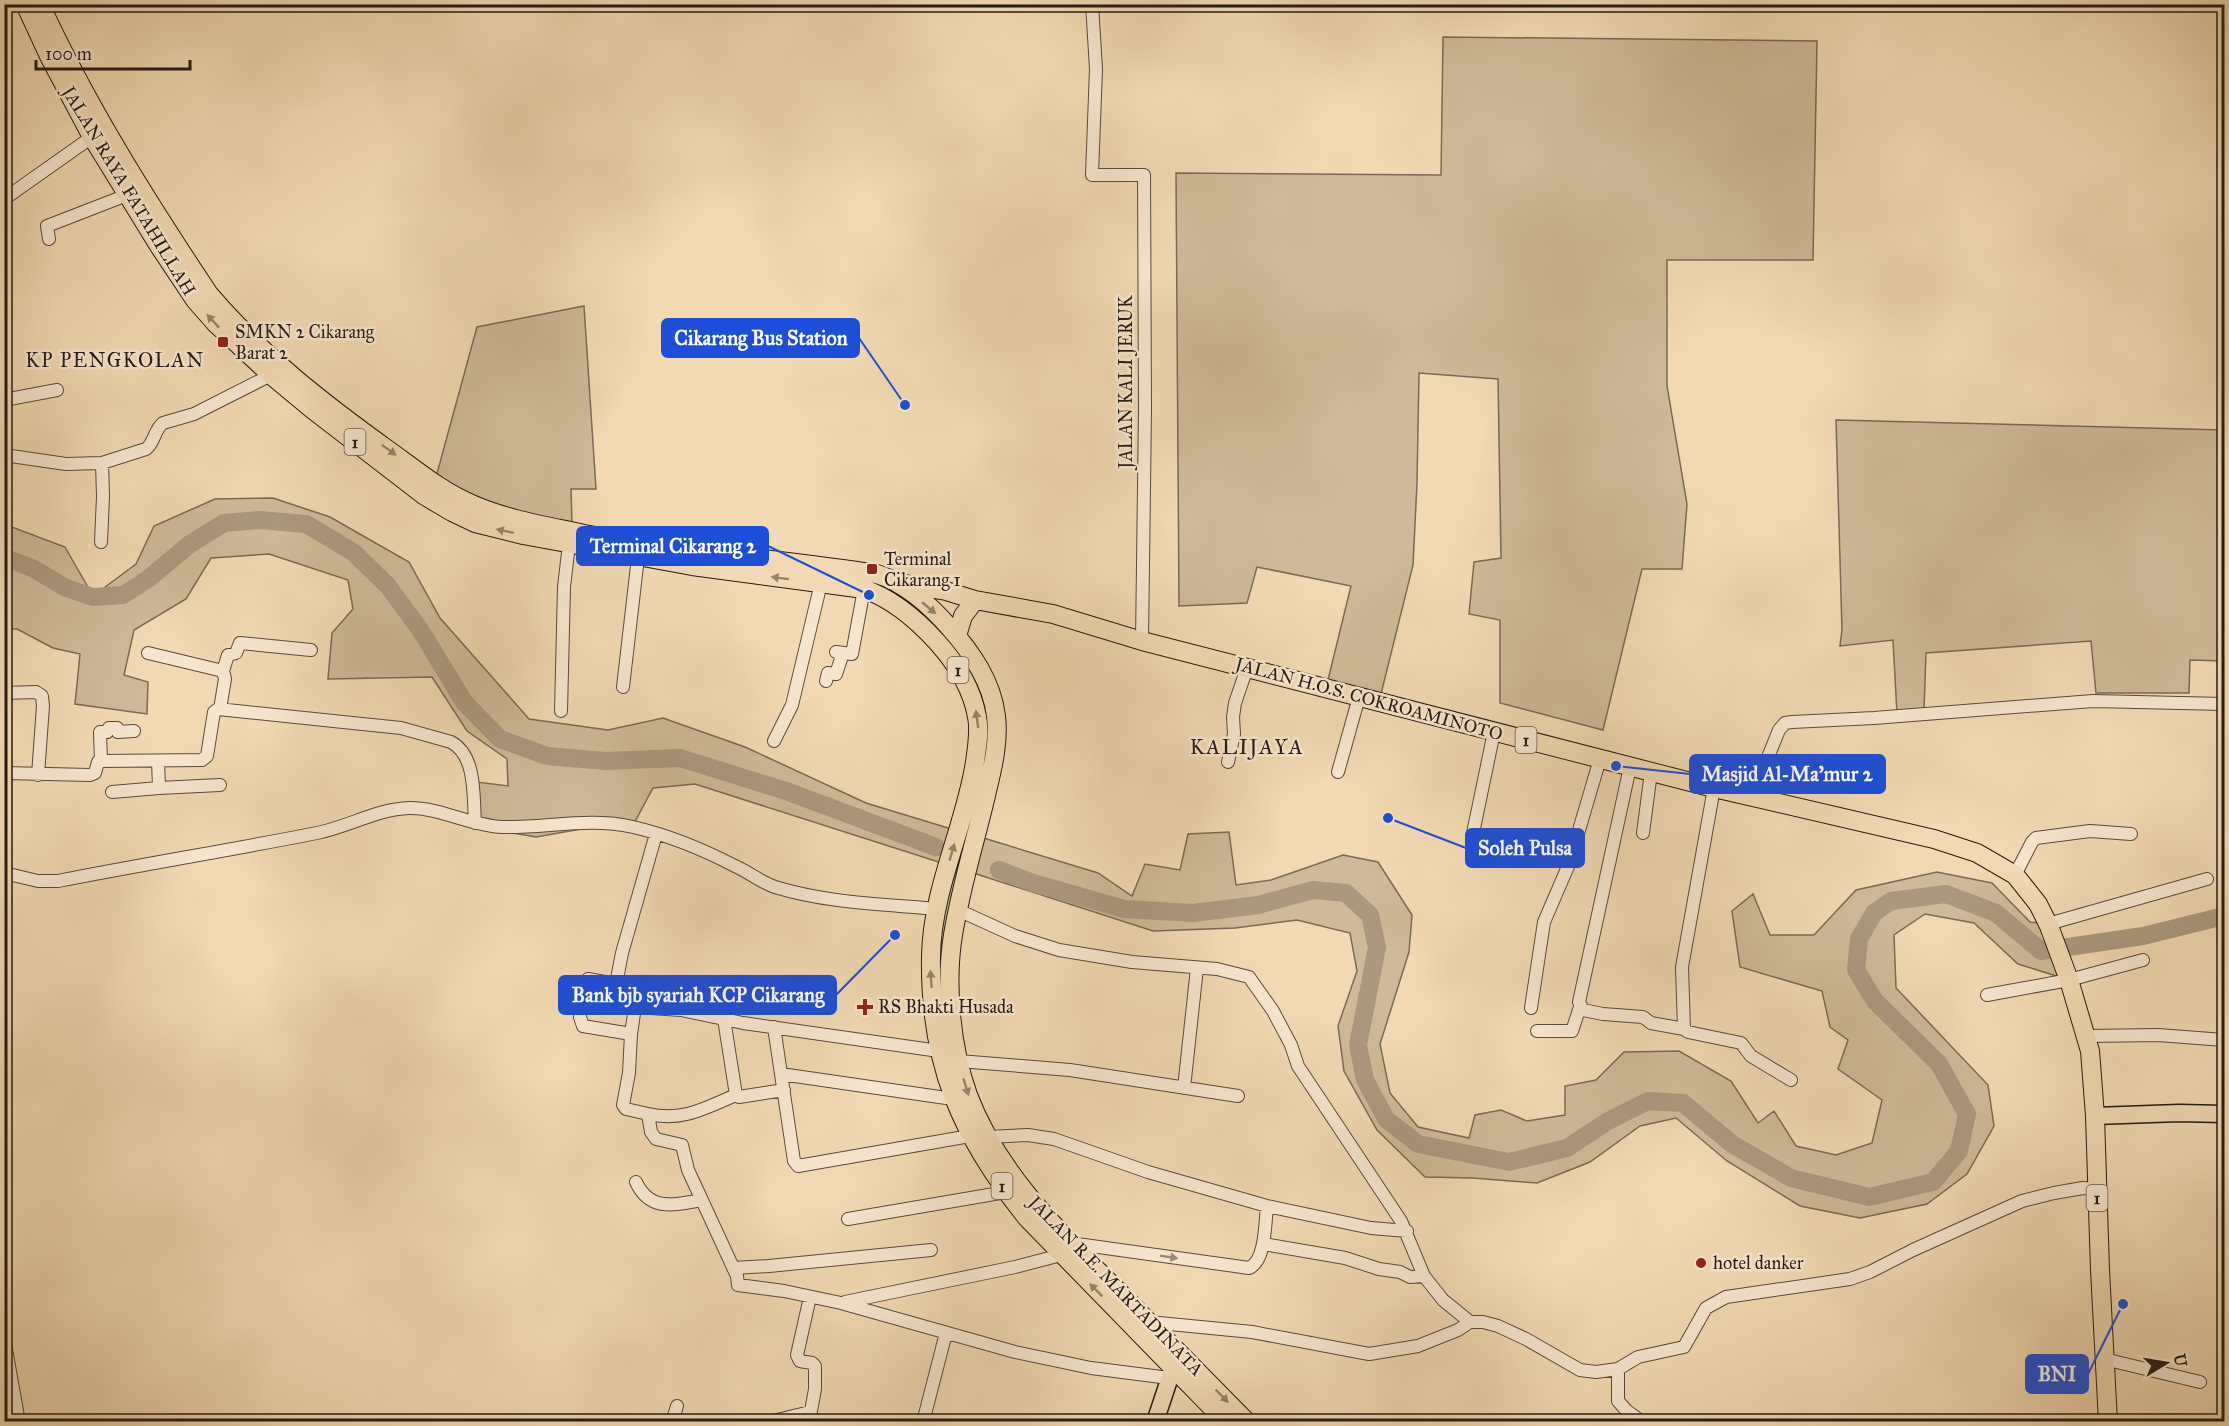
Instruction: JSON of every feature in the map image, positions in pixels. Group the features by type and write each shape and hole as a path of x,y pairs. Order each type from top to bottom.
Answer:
{"highway":[{"name":"JALAN RAYA FATAHILLAH","path":"25,4 49,56 92,137 195,300 216,324 271,375 425,496 452,512 496,530 729,572 821,583 871,592"},
{"name":"JALAN RAYA FATAHILLAH","path":"40,4 60,48 103,127 209,294 227,316 324,404 431,481 475,506 532,523 616,540 715,555 866,572 886,577 897,583"},
{"name":"JALAN H.O.S. COKROAMINOTO","path":"897,583 1053,614 1247,668 1630,767 1957,846 1977,853 2015,875 2038,904 2049,925"},
{"name":"JALAN R.E. MARTADINATA","path":"897,583 940,617 978,664 996,716 997,732 974,808 977,836 963,885 950,967 951,1007 958,1061 979,1136 1006,1192 1065,1249 1149,1322 1247,1422"},
{"name":"JALAN R.E. MARTADINATA","path":"871,592 926,629 950,656 967,684 978,718 981,779"},
{"name":"1","path":"957,636 963,616 975,600"},
{"name":"JALAN R.E. MARTADINATA","path":"974,808 959,827 945,877 937,909 931,966 939,1052 953,1100 979,1136 1006,1166 1065,1249 1171,1373 1226,1422"},
{"name":"1","path":"2049,925 2086,1036 2093,1079 2104,1359 2109,1422"}],"main road":[{"path":"2095,1116 2224,1114"},
{"path":"1155,1422 1171,1373"}],"street":[{"name":"JALAN KALI JERUK","path":"1092,4 1096,68 1092,174 1144,175 1145,409 1142,640"},
{"path":"4,200 92,137"},
{"path":"49,239 47,226 128,195"},
{"path":"4,455 66,464 102,463 146,449 150,446 162,423 194,414 271,375"},
{"path":"4,400 57,390"},
{"path":"101,542 102,463"},
{"path":"561,711 564,587 569,544"},
{"path":"623,687 639,557"},
{"path":"774,741 792,705 821,583"},
{"path":"826,681 828,673 836,674 839,652 852,654 871,592"},
{"path":"220,709 225,679 223,671 228,654 236,653 240,643 311,650"},
{"path":"148,653 223,671"},
{"path":"1228,762 1234,734 1235,703 1247,668"},
{"path":"4,693 36,692 42,696 38,775"},
{"path":"1338,772 1359,697"},
{"path":"1752,797 1779,730 1785,723 2093,701 2224,704"},
{"path":"4,773 90,775 94,772 98,762 202,760 206,758 214,712 220,709 401,728 451,742 461,749 469,766 475,823"},
{"path":"101,762 100,732 107,732 109,728 117,728 118,732 134,731"},
{"path":"1472,838 1494,732"},
{"path":"1531,1008 1544,922 1569,864 1600,759"},
{"path":"158,761 159,788"},
{"path":"1537,1031 1572,1030 1580,1007 1579,1002 1590,948 1630,767"},
{"path":"1643,833 1651,772"},
{"path":"112,792 220,785"},
{"path":"1684,1029 1682,967 1714,788"},
{"path":"4,873 38,881 58,881 321,832 374,815 408,808 424,809 475,823 501,827 595,823 633,827 731,864 759,881 796,893 836,901 937,909"},
{"path":"2015,875 2036,838 2103,831 2131,834"},
{"path":"616,984 622,953 656,834"},
{"path":"2049,925 2208,879"},
{"path":"958,910 1015,936 1059,950 1244,974 1252,980 1285,1033 1298,1066 1407,1231 1424,1276 1443,1300 1470,1322"},
{"path":"1987,995 2143,960"},
{"path":"1184,1088 1197,968"},
{"path":"588,979 616,984 628,995 635,1007 629,1073 623,1105 626,1109 665,1117 684,1116 736,1095 739,1097 784,1090"},
{"path":"635,1007 681,1010 724,1019 939,1052"},
{"path":"1580,1007 1583,1010 1603,1014 1643,1017 1651,1023 1741,1042 1751,1056 1791,1080"},
{"path":"580,1017 583,1026 631,1034"},
{"path":"724,1019 736,1095"},
{"path":"774,1027 794,1161 799,1166 979,1136 1028,1135 1054,1139 1148,1172 1267,1206 1371,1228 1407,1231"},
{"path":"2086,1036 2158,1035 2224,1040"},
{"path":"958,1061 1059,1069 1238,1096"},
{"path":"781,1074 953,1100"},
{"path":"648,1114 654,1138 682,1145 688,1170 733,1268 738,1285 840,1303 1015,1352 1091,1368 1171,1373"},
{"path":"636,1182 646,1198 667,1205 702,1200"},
{"path":"1149,1322 1252,1332 1369,1354 1418,1346 1458,1330 1470,1322 1483,1322 1498,1326 1580,1370 1596,1372 1618,1369 1638,1357 1684,1347 1706,1308 1726,1297 1850,1279 1870,1272 2022,1201 2054,1192 2083,1188 2097,1190"},
{"path":"848,1219 1006,1192"},
{"path":"840,1303 1016,1267 1065,1249 1249,1268 1256,1263 1264,1244 1267,1206"},
{"path":"1264,1244 1345,1258 1379,1269 1400,1272 1410,1277 1424,1276"},
{"path":"733,1268 931,1250"},
{"path":"769,1422 809,1417 815,1389 815,1366 812,1363 800,1361 797,1355 810,1297"},
{"path":"923,1422 946,1333"},
{"path":"4,1338 19,1422"},
{"path":"2104,1359 2200,1382"},
{"path":"1618,1369 1618,1401 1642,1422"}],"shaded area":[{"path":"1443,37 1817,41 1813,260 1667,260 1667,386 1687,504 1682,569 1642,569 1603,730 1500,703 1500,620 1469,614 1474,562 1501,558 1498,379 1419,373 1413,565 1379,702 1326,688 1351,586 1257,567 1247,603 1179,606 1176,173 1441,175"},
{"path":"584,306 596,489 571,489 572,524 499,507 436,477 477,327"},
{"path":"1836,420 2224,430 2224,661 2190,660 2189,693 2096,693 2091,641 1926,653 1924,710 1897,714 1893,640 1840,646 1842,630"},
{"path":"273,498 330,517 409,562 440,618 529,719 608,730 663,718 745,747 866,803 958,831 948,865 695,784 653,788 631,829 587,828 536,837 478,827 477,782 508,786 507,759 467,731 432,677 328,679 332,633 353,609 348,580 269,554 211,558 186,599 134,630 124,675 148,682 147,714 75,704 80,654 53,648 17,629 5,629 4,524 65,547 93,596 136,564 154,526 215,499"},
{"path":"1229,832 1236,885 1271,880 1343,855 1378,862 1412,915 1409,952 1380,1044 1390,1093 1418,1127 1469,1138 1475,1115 1501,1110 1527,1121 1565,1115 1565,1086 1596,1080 1624,1052 1679,1051 1731,1081 1758,1123 1774,1111 1796,1146 1836,1155 1872,1143 1882,1100 1838,1069 1848,1040 1830,1027 1822,991 1740,967 1732,911 1753,894 1770,935 1814,935 1856,890 1937,872 1992,883 2030,922 2048,924 2069,980 2018,964 1974,923 1925,914 1894,935 1896,988 1988,1085 1994,1126 1967,1174 1927,1204 1860,1218 1800,1206 1727,1161 1676,1118 1640,1126 1590,1162 1537,1183 1425,1177 1377,1130 1344,1071 1338,1026 1357,971 1350,933 1297,920 1235,928 1153,931 967,871 977,836 1098,873 1132,896 1145,864 1180,870 1188,834"},
{"path":"948,865 967,871 954,932 950,997 958,1061 967,1092 979,1120 1007,1166 1039,1208 1112,1286 1247,1421 1226,1421 1027,1218 1006,1192 970,1136 953,1099 939,1051 931,966 937,909"}],"waterway":[{"path":"4,557 34,569 66,588 93,597 123,595 148,579 190,544 224,523 259,520 306,524 353,552 388,586 421,631 464,702 500,739 547,756 606,761 680,758 786,791 936,847"},
{"path":"999,870 1033,883 1124,909 1193,913 1258,905 1313,890 1346,893 1370,915 1377,947 1358,1045 1365,1080 1386,1119 1418,1144 1509,1162 1567,1148 1608,1121 1648,1101 1683,1103 1732,1144 1791,1178 1869,1197 1933,1182 1959,1151 1967,1114 1939,1064 1875,1001 1856,970 1859,939 1874,913 1891,901 1946,894 1996,913 2041,951 2143,936 2224,916"}],"place":[{"name":"SMKN 2 Cikarang Barat 2","path":"223,342"},
{"name":"Cikarang Bus Station","path":"905,405"},
{"name":"Terminal Cikarang 1","path":"872,569"},
{"name":"Terminal Cikarang 2","path":"869,595"},
{"name":"Masjid Al-Ma'mur 2","path":"1616,766"},
{"name":"Soleh Pulsa","path":"1388,818"},
{"name":"Bank bjb syariah KCP Cikarang","path":"895,935"},
{"name":"RS Bhakti Husada","path":"865,1007"},
{"name":"hotel danker","path":"1701,1263"},
{"name":"BNI","path":"2123,1304"}],"district":[{"name":"KP PENGKOLAN","path":"115,360"},
{"name":"KALIJAYA","path":"1247,747"}]}
